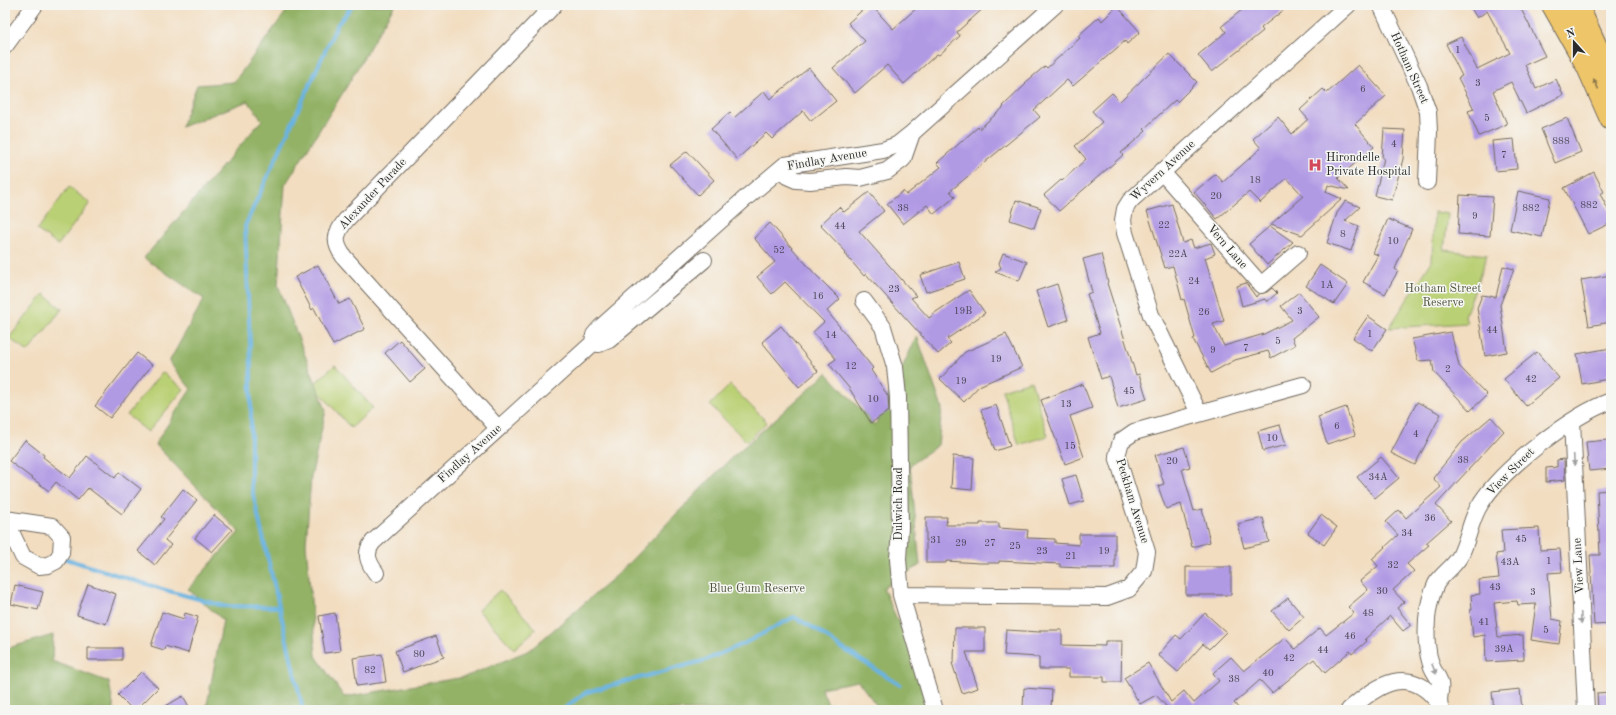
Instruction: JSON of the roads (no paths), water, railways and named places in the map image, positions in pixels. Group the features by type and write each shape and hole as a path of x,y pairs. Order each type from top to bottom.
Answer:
{"highway":[{"path":"1553,5 1586,65 1611,120"},
{"path":"1577,5 1611,79"}],"street":[{"path":"5,46 35,5"},
{"name":"Alexander Parade","path":"498,428 344,258 336,243 337,234 346,220 554,5"},
{"name":"Findlay Avenue","path":"376,573 367,553 368,547 373,542 593,343 594,335 600,328 785,165 883,150 896,145 912,133 1054,5"},
{"name":"Wyvern Avenue","path":"1199,413 1152,315 1128,241 1123,220 1125,209 1130,201 1161,171 1348,5"},
{"name":"Hotham Street","path":"1380,5 1419,86 1428,112 1429,132 1427,182"},
{"path":"785,165 787,176 796,180 810,181 860,178 887,171 902,159 912,133"},
{"name":"Vern Lane","path":"1161,171 1261,285 1298,253"},
{"name":"Findlay Avenue","path":"593,343 599,344 609,340 704,260"},
{"name":"Dulwich Road","path":"864,301 883,327 895,367 898,397 900,527 898,559 901,595 935,710"},
{"name":"Peckham Avenue","path":"901,595 1107,597 1129,589 1144,571 1147,552 1117,456 1121,441 1134,432 1304,385"},
{"name":"View Street","path":"1440,706 1440,684 1432,667 1427,649 1426,636 1430,601 1437,584 1460,557 1468,536 1473,516 1481,502 1504,476 1532,450 1572,421 1611,401"},
{"name":"View Lane","path":"1572,421 1586,710"},
{"path":"1349,710 1377,689 1392,682 1410,680 1422,686 1431,693 1440,706"}],"waterway":[{"path":"303,710 251,485 251,364 245,226 337,25 353,5"},
{"path":"63,558 165,590 224,606 279,607"},
{"path":"563,710 587,692 706,660 745,643 794,617 817,630 837,645 900,685"}],"place":[{"name":"Hirondelle Private Hospital","path":"1315,165"}],"park label":[{"name":"Hotham Street Reserve","path":"1443,296"},
{"name":"Blue Gum Reserve","path":"757,589"}]}
